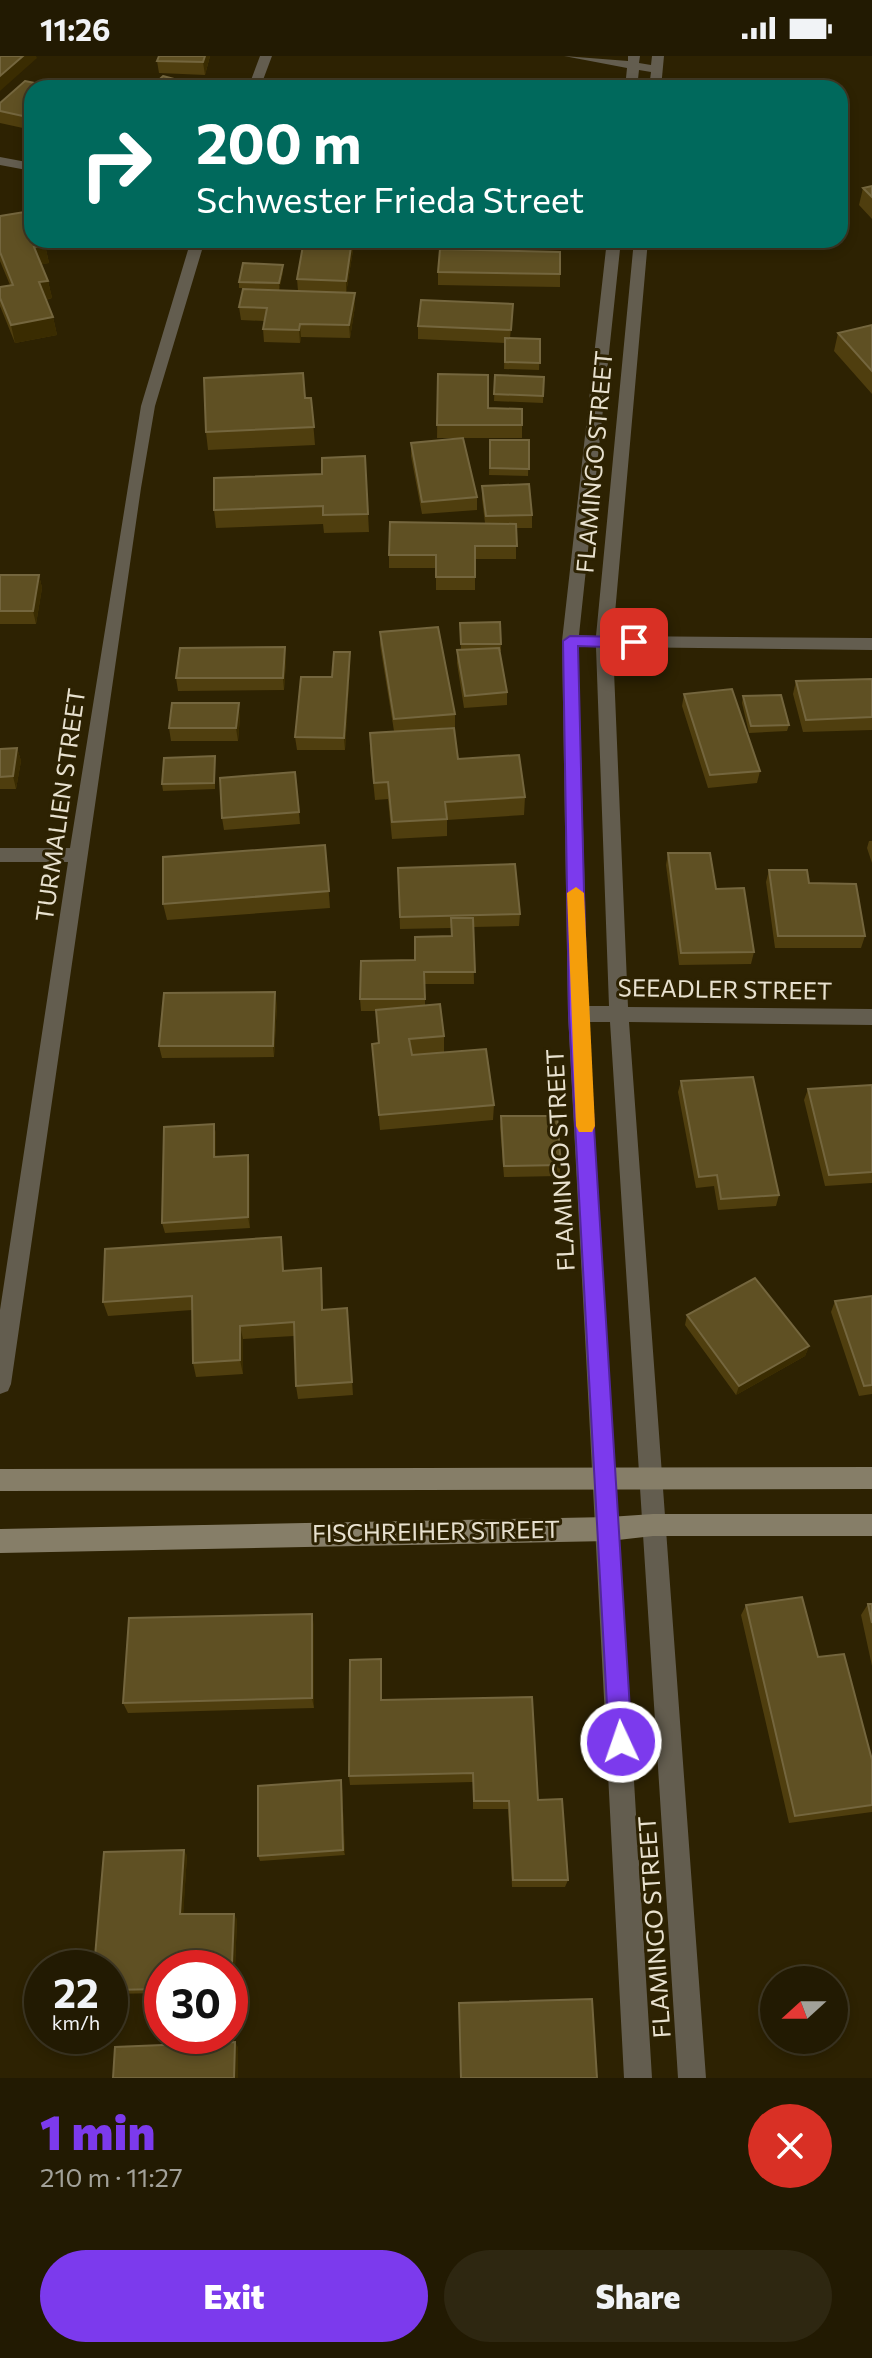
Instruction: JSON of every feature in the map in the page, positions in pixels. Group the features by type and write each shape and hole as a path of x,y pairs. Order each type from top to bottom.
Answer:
{"street":[{"path":"257,80 266,56"},
{"path":"570,56 658,63"},
{"path":"0,161 24,166"},
{"name":"TURMALIEN STREET","path":"0,1384 133,488 148,406 196,248"},
{"name":"FLAMINGO STREET","path":"613,248 570,641 578,1014 638,2078"},
{"name":"FLAMINGO STREET","path":"640,248 604,642 619,1015 692,2078"},
{"path":"570,641 872,644"},
{"path":"0,855 77,855"},
{"name":"SEEADLER STREET","path":"578,1014 872,1017"},
{"path":"0,1480 872,1478"},
{"name":"FISCHREIHER STREET","path":"0,1541 609,1529 653,1525 872,1525"}],"building":[{"path":"0,56 23,56 0,76"},
{"path":"159,56 205,56 203,62 157,61"},
{"path":"24,82 24,116 0,111 0,103"},
{"path":"872,186 872,197 863,188"},
{"path":"24,212 24,248 34,248 48,281 39,282 53,317 11,325 0,298 0,287 13,285 0,252 0,216"},
{"path":"303,248 351,248 346,281 297,279"},
{"path":"440,249 560,252 560,274 438,272"},
{"path":"243,263 283,265 279,283 239,282"},
{"path":"243,289 355,293 349,325 300,324 299,330 263,329 267,308 239,307"},
{"path":"421,300 513,304 511,330 418,326"},
{"path":"872,325 872,371 838,333"},
{"path":"505,338 540,339 540,363 505,362"},
{"path":"303,373 305,398 311,398 314,427 206,432 204,378"},
{"path":"438,374 488,375 488,408 522,409 522,425 437,425"},
{"path":"495,375 544,377 543,396 494,394"},
{"path":"463,438 477,497 422,502 411,443"},
{"path":"490,440 529,440 529,469 490,468"},
{"path":"365,456 368,514 323,515 323,506 214,510 214,478 322,474 322,458"},
{"path":"529,484 532,515 486,516 482,486"},
{"path":"390,522 516,524 517,546 475,546 475,577 436,577 436,555 389,555"},
{"path":"0,575 39,575 33,611 0,611"},
{"path":"500,622 501,644 461,644 460,623"},
{"path":"438,627 455,714 394,719 380,632"},
{"path":"285,647 283,678 176,678 180,648"},
{"path":"499,648 507,692 465,696 457,650"},
{"path":"334,652 350,652 344,738 295,737 301,677 332,677"},
{"path":"872,679 872,717 806,720 796,681"},
{"path":"732,689 760,771 710,775 684,694"},
{"path":"781,695 789,725 751,726 743,696"},
{"path":"172,703 239,703 236,728 169,728"},
{"path":"454,728 458,759 519,755 525,797 445,802 447,819 392,822 388,782 374,783 370,733"},
{"path":"17,748 13,776 0,777 0,749"},
{"path":"215,756 214,783 162,784 164,758"},
{"path":"295,772 299,812 222,818 220,778"},
{"path":"325,845 329,891 163,904 163,857"},
{"path":"668,853 710,853 716,889 744,888 754,952 681,953"},
{"path":"515,864 520,914 400,917 398,868"},
{"path":"769,870 807,870 809,883 856,884 865,936 778,936"},
{"path":"451,918 473,918 475,972 424,972 425,999 360,999 361,961 415,960 415,937 452,936"},
{"path":"275,992 273,1046 159,1046 164,993"},
{"path":"440,1004 444,1036 409,1039 412,1055 486,1049 494,1105 379,1115 372,1044 379,1043 376,1010"},
{"path":"753,1077 779,1195 721,1199 717,1175 699,1177 681,1081"},
{"path":"872,1085 872,1172 829,1175 808,1089"},
{"path":"501,1116 557,1116 561,1165 504,1166"},
{"path":"214,1124 214,1157 248,1155 248,1217 162,1223 164,1127"},
{"path":"281,1237 283,1271 321,1268 322,1310 347,1308 352,1382 296,1386 294,1322 240,1326 240,1360 193,1363 192,1296 103,1302 105,1249"},
{"path":"755,1278 809,1346 739,1386 687,1315"},
{"path":"872,1296 872,1385 864,1386 835,1301"},
{"path":"802,1597 818,1657 844,1654 872,1760 872,1805 795,1816 746,1605"},
{"path":"312,1614 312,1698 123,1703 129,1618"},
{"path":"381,1659 381,1700 532,1697 538,1800 562,1799 568,1880 513,1880 509,1801 474,1801 473,1773 349,1776 350,1660"},
{"path":"341,1780 343,1850 258,1856 258,1786"},
{"path":"184,1850 180,1914 234,1914 233,1950 144,1950 144,1989 128,1990 128,1950 96,1950 104,1852"},
{"path":"592,1999 597,2078 461,2078 459,2003"},
{"path":"128,2046 144,2046 144,2054 235,2054 234,2078 113,2078 115,2054 128,2054"}],"slow traffic":[{"path":"576,893 578,1014 585,1126"}],"route":[{"path":"621,1742 578,1014 570,641 634,642"}]}
